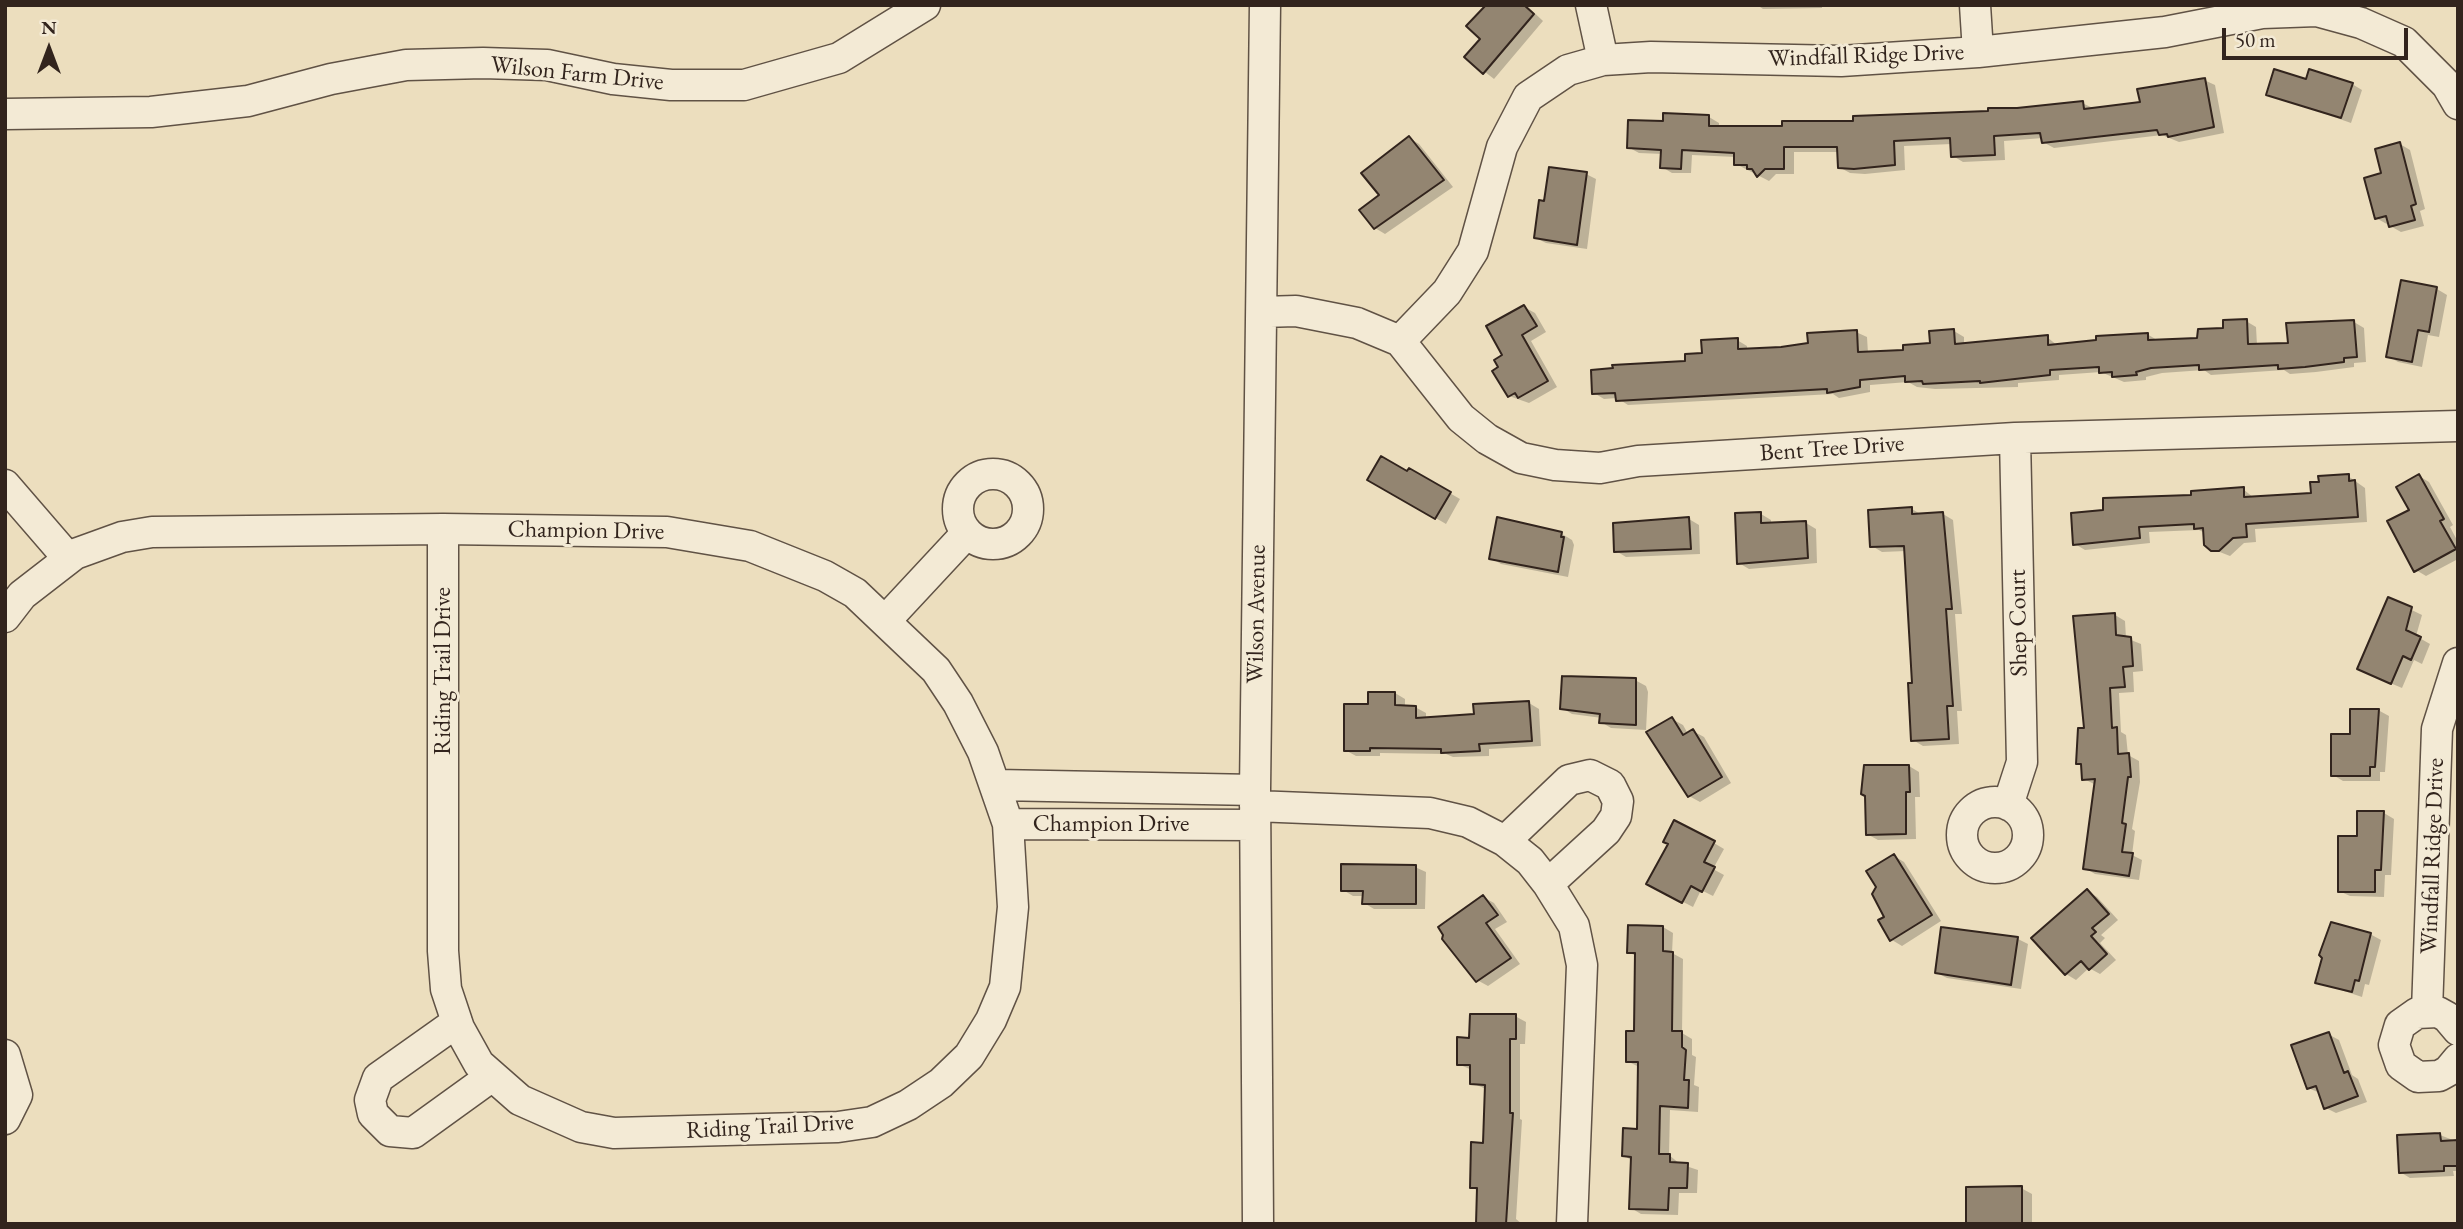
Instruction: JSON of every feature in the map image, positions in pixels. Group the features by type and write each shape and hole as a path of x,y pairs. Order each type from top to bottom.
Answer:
{"street":[{"name":"Wilson Farm Drive","path":"5,114 151,112 248,101 331,79 405,65 547,65 613,79 671,85 744,85 839,58 927,5"},
{"name":"Wilson Avenue","path":"1258,1224 1255,807 1265,5"},
{"path":"1591,5 1603,60"},
{"path":"1975,5 1978,52"},
{"name":"Windfall Ridge Drive","path":"1400,341 1447,292 1473,251 1502,147 1528,97 1569,70 1603,60 1651,57 1841,61 1978,52 2165,32 2262,13 2317,11 2365,14 2404,42 2447,85 2458,104"},
{"name":"Bent Tree Drive","path":"1262,312 1296,311 1357,323 1400,341 1461,418 1487,439 1521,458 1555,465 1600,468 1638,461 2015,438 2458,426"},
{"name":"Shep Court","path":"2008,805 2022,762 2015,438"},
{"path":"5,485 68,558"},
{"name":"Champion Drive","path":"9,601 68,558 94,546 152,532 443,529 667,532 711,537 750,546 825,576 855,593 886,620 936,670 958,703 996,785 1007,824 1255,807"},
{"name":"Riding Trail Drive","path":"443,529 443,951 446,989 457,1022 479,1064 520,1100 581,1127 614,1133 838,1127 872,1122 908,1105 941,1083 969,1056 991,1020 1005,987 1013,907 1007,824"},
{"path":"886,620 967,533"},
{"name":"Windfall Ridge Drive","path":"2427,1011 2446,816 2437,729 2458,663"},
{"path":"1505,841 1569,780 1590,775 1610,785 1618,801 1616,816 1606,831 1548,884"},
{"name":"Champion Drive","path":"996,785 1255,807"},
{"path":"1255,807 1430,813 1468,822 1505,841 1530,861 1548,884 1574,926 1582,965 1572,1224"},
{"path":"2458,1030 2447,1017 2427,1011 2407,1018 2395,1035 2396,1056 2409,1072 2428,1078 2448,1071 2458,1059"},
{"path":"457,1022 378,1078 370,1100 373,1114 390,1131 413,1133 492,1076"},
{"path":"5,1055 17,1095 5,1119"}],"building":[{"path":"1486,5 1524,5 1534,14 1483,74 1464,57 1480,39 1466,26"},
{"path":"2274,69 2306,79 2309,69 2353,83 2341,118 2266,95"},
{"path":"2205,78 2214,127 2168,137 2167,134 2159,135 2157,130 2042,143 2040,133 1994,136 1995,155 1951,157 1950,138 1894,141 1895,165 1854,169 1838,168 1837,147 1784,147 1784,169 1765,169 1757,177 1752,169 1747,169 1747,165 1734,165 1734,153 1682,150 1681,169 1660,168 1661,150 1627,148 1628,120 1663,121 1663,113 1709,115 1709,126 1782,126 1782,121 1853,121 1853,116 1988,111 1988,108 2017,108 2083,101 2084,109 2140,102 2137,89"},
{"path":"1409,136 1444,180 1374,229 1359,210 1379,195 1361,173"},
{"path":"2400,142 2416,204 2411,206 2415,220 2389,227 2386,216 2375,219 2364,178 2381,173 2375,149"},
{"path":"1549,167 1587,172 1577,245 1534,238 1539,200 1544,201"},
{"path":"2401,280 2437,287 2429,332 2418,330 2412,362 2386,357"},
{"path":"1524,305 1537,326 1522,335 1548,381 1518,398 1515,393 1508,397 1492,371 1498,367 1494,360 1502,355 1486,326"},
{"path":"2247,319 2248,344 2288,343 2286,323 2354,320 2357,357 2344,358 2344,362 2278,369 2278,365 2199,370 2199,365 2151,368 2136,372 2137,375 2112,377 2112,372 2099,373 2099,367 2050,370 2050,375 1980,383 1923,384 1922,381 1905,382 1905,376 1860,380 1860,387 1827,393 1827,389 1616,401 1615,393 1592,394 1591,370 1613,368 1612,365 1685,361 1685,354 1702,353 1701,340 1738,338 1738,349 1781,347 1808,343 1807,333 1857,330 1858,352 1903,350 1903,345 1930,343 1929,331 1954,329 1955,344 2048,335 2048,345 2096,340 2096,336 2148,333 2148,340 2197,338 2198,329 2223,328 2223,320"},
{"path":"1381,456 1407,471 1409,468 1451,492 1435,519 1367,480"},
{"path":"2349,474 2349,481 2355,480 2358,517 2246,524 2247,537 2233,538 2219,551 2211,551 2204,545 2203,528 2194,529 2194,524 2139,527 2140,538 2073,545 2071,513 2103,510 2103,498 2191,495 2191,491 2244,487 2244,497 2311,493 2310,482 2319,482 2318,476"},
{"path":"2419,474 2444,519 2440,521 2456,549 2414,572 2387,521 2409,510 2396,487"},
{"path":"1912,507 1912,514 1943,512 1952,609 1946,609 1953,706 1947,706 1949,739 1911,741 1908,683 1912,683 1904,546 1870,547 1868,510"},
{"path":"1761,512 1761,523 1806,521 1808,558 1737,564 1735,513"},
{"path":"1497,517 1562,532 1561,537 1564,537 1558,572 1489,559"},
{"path":"1689,517 1691,549 1614,552 1613,523"},
{"path":"2388,597 2412,607 2406,630 2421,637 2411,660 2403,656 2391,684 2357,669"},
{"path":"2115,613 2116,635 2131,637 2133,666 2123,667 2125,687 2110,688 2112,728 2117,727 2118,754 2129,753 2131,777 2128,777 2122,823 2126,824 2122,852 2133,853 2129,876 2083,869 2095,779 2082,780 2081,764 2076,764 2078,728 2084,728 2073,616"},
{"path":"1562,676 1636,678 1636,725 1599,723 1600,714 1560,709"},
{"path":"1368,692 1395,692 1395,705 1416,706 1416,718 1474,714 1473,704 1529,701 1532,741 1479,744 1480,751 1441,753 1441,749 1370,748 1370,751 1344,751 1344,704 1368,704"},
{"path":"2350,709 2379,709 2375,767 2370,767 2370,776 2331,776 2331,734 2350,734"},
{"path":"1672,717 1683,735 1693,729 1722,777 1688,797 1646,732"},
{"path":"1864,765 1909,765 1910,792 1906,792 1906,834 1866,835 1865,796 1861,794"},
{"path":"2357,811 2384,811 2381,870 2375,870 2375,892 2338,892 2338,836 2357,836"},
{"path":"1674,820 1715,841 1704,862 1715,867 1702,892 1691,886 1682,903 1646,884 1668,844 1663,842"},
{"path":"1894,854 1932,915 1890,941 1878,920 1884,917 1872,894 1876,887 1866,871"},
{"path":"1341,864 1416,865 1416,904 1362,904 1363,891 1341,891"},
{"path":"2087,889 2109,914 2092,928 2096,932 2091,936 2107,954 2089,970 2081,961 2065,975 2031,938"},
{"path":"1483,895 1498,915 1486,923 1511,958 1476,982 1442,939 1443,935 1438,927"},
{"path":"2331,922 2371,933 2359,981 2355,980 2352,992 2315,983 2322,958 2319,955"},
{"path":"1628,925 1663,926 1663,951 1673,952 1672,1031 1682,1031 1682,1047 1686,1050 1684,1080 1689,1080 1688,1108 1660,1106 1659,1154 1670,1154 1670,1162 1688,1163 1687,1188 1669,1188 1668,1210 1629,1209 1631,1157 1622,1156 1623,1128 1637,1129 1638,1062 1626,1062 1626,1031 1634,1031 1635,953 1627,953"},
{"path":"1941,927 2018,937 2011,985 1935,973"},
{"path":"1470,1014 1516,1014 1516,1039 1510,1039 1510,1113 1513,1113 1506,1224 1476,1224 1477,1188 1470,1188 1471,1142 1483,1143 1485,1085 1470,1084 1470,1065 1457,1065 1457,1037 1469,1038"},
{"path":"2329,1032 2344,1073 2348,1071 2358,1096 2324,1109 2316,1086 2307,1089 2291,1045"},
{"path":"2440,1133 2441,1141 2458,1140 2458,1166 2444,1166 2444,1171 2399,1173 2397,1135"},
{"path":"2022,1186 2022,1224 1966,1224 1966,1187"}]}
